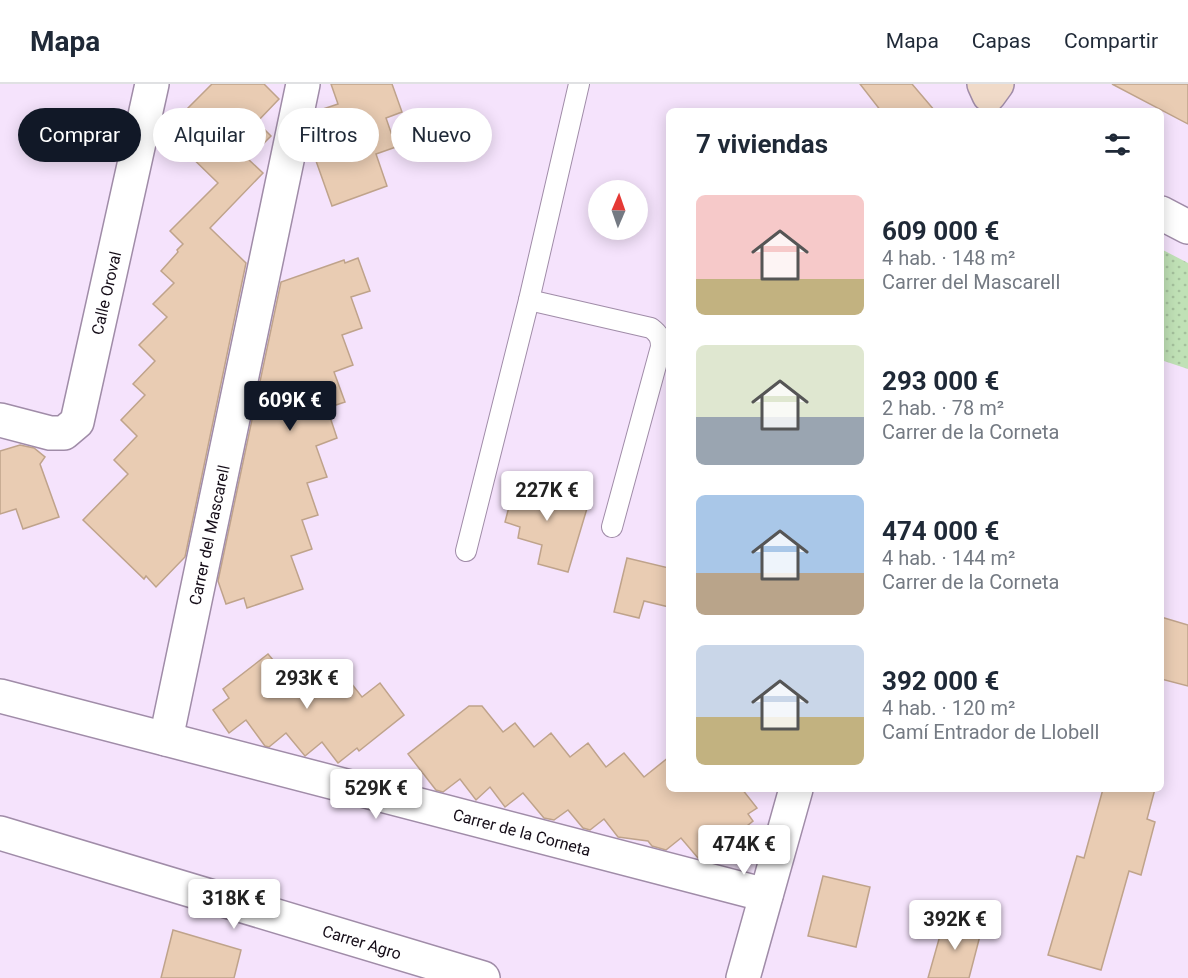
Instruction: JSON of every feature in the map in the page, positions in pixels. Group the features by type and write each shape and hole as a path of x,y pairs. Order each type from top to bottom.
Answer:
{"street":[{"name":"Calle Oroval","path":"0,420 50,433 64,433 77,422 152,84"},
{"name":"Carrer del Mascarell","path":"166,739 303,84"},
{"path":"1164,215 1188,227"},
{"name":"Carrer de la Corneta","path":"0,696 765,895"},
{"path":"743,978 795,792"},
{"name":"Carrer Agro","path":"0,833 483,978"}],"lane":[{"path":"466,551 529,300 579,84"},
{"path":"529,300 651,328 658,333 661,339 661,347 612,527"}],"green space":[{"path":"1164,251 1188,263 1188,369 1164,361"}],"building":[{"path":"212,84 264,84 279,99 266,113 266,108 188,108"},
{"path":"331,84 392,84 401,108 391,108 391,116 386,118 391,132 391,149 379,153 379,108 326,108 338,104"},
{"path":"860,84 912,84 932,108 879,108"},
{"path":"1112,84 1188,84 1188,124 1164,111 1164,108 1158,108"},
{"path":"266,131 271,136 266,141"},
{"path":"196,162 251,162 263,173 210,228 246,263 185,557 156,587 146,576 144,579 83,520 128,474 114,460 137,436 121,420 145,395 133,384 155,361 139,345 167,317 153,304 174,283 161,271 183,244 170,231 218,183"},
{"path":"316,162 379,162 387,186 332,206"},
{"path":"358,258 370,291 351,297 362,328 342,335 353,365 334,372 345,402 327,408 337,438 316,446 327,477 307,483 318,515 302,520 312,549 291,556 303,589 247,608 244,598 226,604 218,581 281,282 344,260 345,263"},
{"path":"20,445 34,448 45,457 40,464 59,517 23,529 16,509 0,514 0,451"},
{"path":"516,480 565,492 563,499 588,505 568,572 538,564 542,545 518,538 520,527 505,522"},
{"path":"627,558 666,567 666,606 644,601 639,618 614,612"},
{"path":"1164,618 1188,625 1188,686 1164,680"},
{"path":"268,654 289,679 307,664 327,688 344,674 362,697 380,683 404,715 359,751 357,748 338,763 322,742 305,756 286,733 269,747 265,746 246,720 229,733 213,710 229,698 223,689"},
{"path":"469,706 482,706 503,732 515,723 534,747 551,733 570,757 588,743 606,767 624,753 644,777 666,759 666,792 744,792 757,808 748,814 753,821 716,851 713,847 698,858 681,838 666,850 652,846 648,841 618,837 604,819 590,830 583,828 568,810 554,820 544,818 523,793 505,807 490,787 476,800 460,779 443,792 436,790 408,754"},
{"path":"1102,792 1154,792 1147,819 1155,822 1141,875 1129,871 1101,970 1048,955 1077,856 1084,858"},
{"path":"823,876 870,887 856,947 808,936"},
{"path":"945,918 982,928 969,978 928,978"},
{"path":"173,930 241,950 234,978 161,978"}]}
